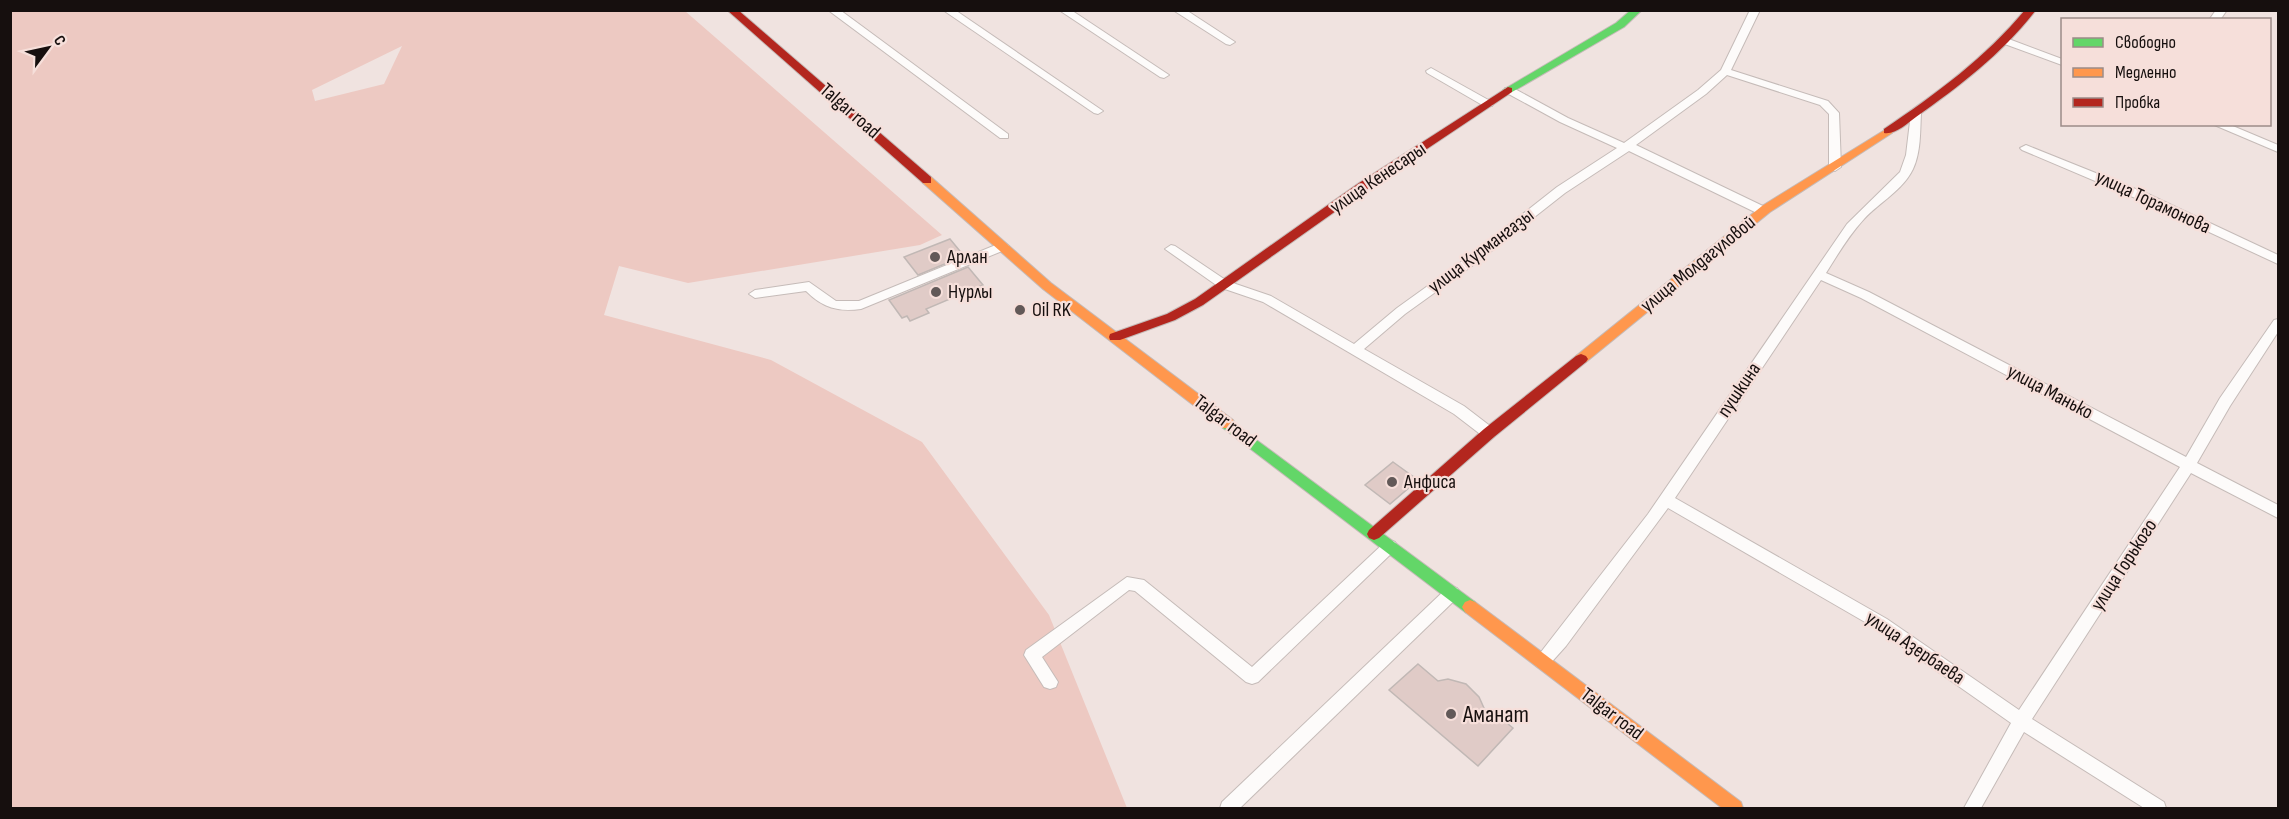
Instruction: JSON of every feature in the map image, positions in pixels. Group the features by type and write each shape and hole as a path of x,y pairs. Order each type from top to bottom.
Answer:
{"street":[{"name":"Talgar road","path":"732,10 823,87 1047,286 1735,808"},
{"path":"833,10 1004,136"},
{"path":"948,10 1098,111"},
{"path":"1064,10 1164,75"},
{"path":"1178,10 1230,42"},
{"name":"улица Кенесары","path":"1115,338 1171,317 1199,302 1222,284 1488,104 1620,25 1636,10"},
{"name":"улица Курмангазы","path":"1354,350 1401,311 1472,260 1561,190 1627,147 1702,92 1725,71 1755,10"},
{"name":"улица Молдагуловой","path":"1374,534 1489,433 1763,212 1797,193 1967,78 2006,41 2031,10"},
{"path":"2006,41 2061,62"},
{"path":"1431,71 1488,104"},
{"path":"1725,71 1824,103 1834,112 1835,167"},
{"path":"1509,90 1564,120 1627,147 1763,212"},
{"name":"пушкина","path":"1542,661 1596,595 1665,499 1802,297 1820,275 1843,237 1866,210 1892,188 1908,170 1916,113"},
{"path":"2222,126 2278,149"},
{"name":"улица Торамонова","path":"2026,148 2144,197 2278,261"},
{"path":"755,294 809,286 824,303 842,307 861,305 1003,246"},
{"path":"1171,249 1222,284 1267,299 1459,410 1489,433"},
{"name":"улица Манько","path":"1820,275 1865,295 2278,512"},
{"name":"улица Горького","path":"1972,808 2021,721 2189,465 2225,402 2278,323"},
{"name":"улица Азербаева","path":"1665,499 1882,624 2021,721 2158,808"},
{"path":"1050,682 1032,656 1126,583 1139,585 1252,677 1390,546"},
{"path":"1228,808 1452,593"}],"shaded area":[{"path":"10,11 685,11 942,235 920,245 688,283 619,266 604,315 771,360 922,442 1049,615 1127,808 11,808","holes":["402,46 384,84 315,101 312,90"]}],"building":[{"name":"Арлан","path":"950,239 964,256 918,275 904,257"},
{"name":"Нурлы","path":"968,267 983,285 926,309 929,313 910,321 907,316 902,318 889,300"},
{"name":"Анфиса","path":"1393,462 1418,480 1390,504 1365,485"},
{"name":"Аманат","path":"1418,664 1438,681 1448,679 1466,684 1479,697 1488,717 1493,712 1513,728 1478,766 1389,690"}],"traffic: fast":[{"path":"1508,90 1620,25 1637,10"},
{"path":"1228,424 1470,607"}],"traffic: slow":[{"path":"1581,359 1766,209 1888,131"},
{"path":"927,180 1047,286 1228,424"},
{"path":"1470,607 1735,808"}],"traffic: jam":[{"path":"732,10 927,180"},
{"path":"1888,131 1982,61 2031,10"},
{"path":"1115,337 1171,317 1199,302 1363,186 1508,90"},
{"path":"1374,534 1489,433 1581,359"}],"place":[{"name":"Арлан","path":"935,257"},
{"name":"Нурлы","path":"936,292"},
{"name":"Oil RK","path":"1020,310"},
{"name":"Анфиса","path":"1392,482"},
{"name":"Аманат","path":"1451,714"}]}
